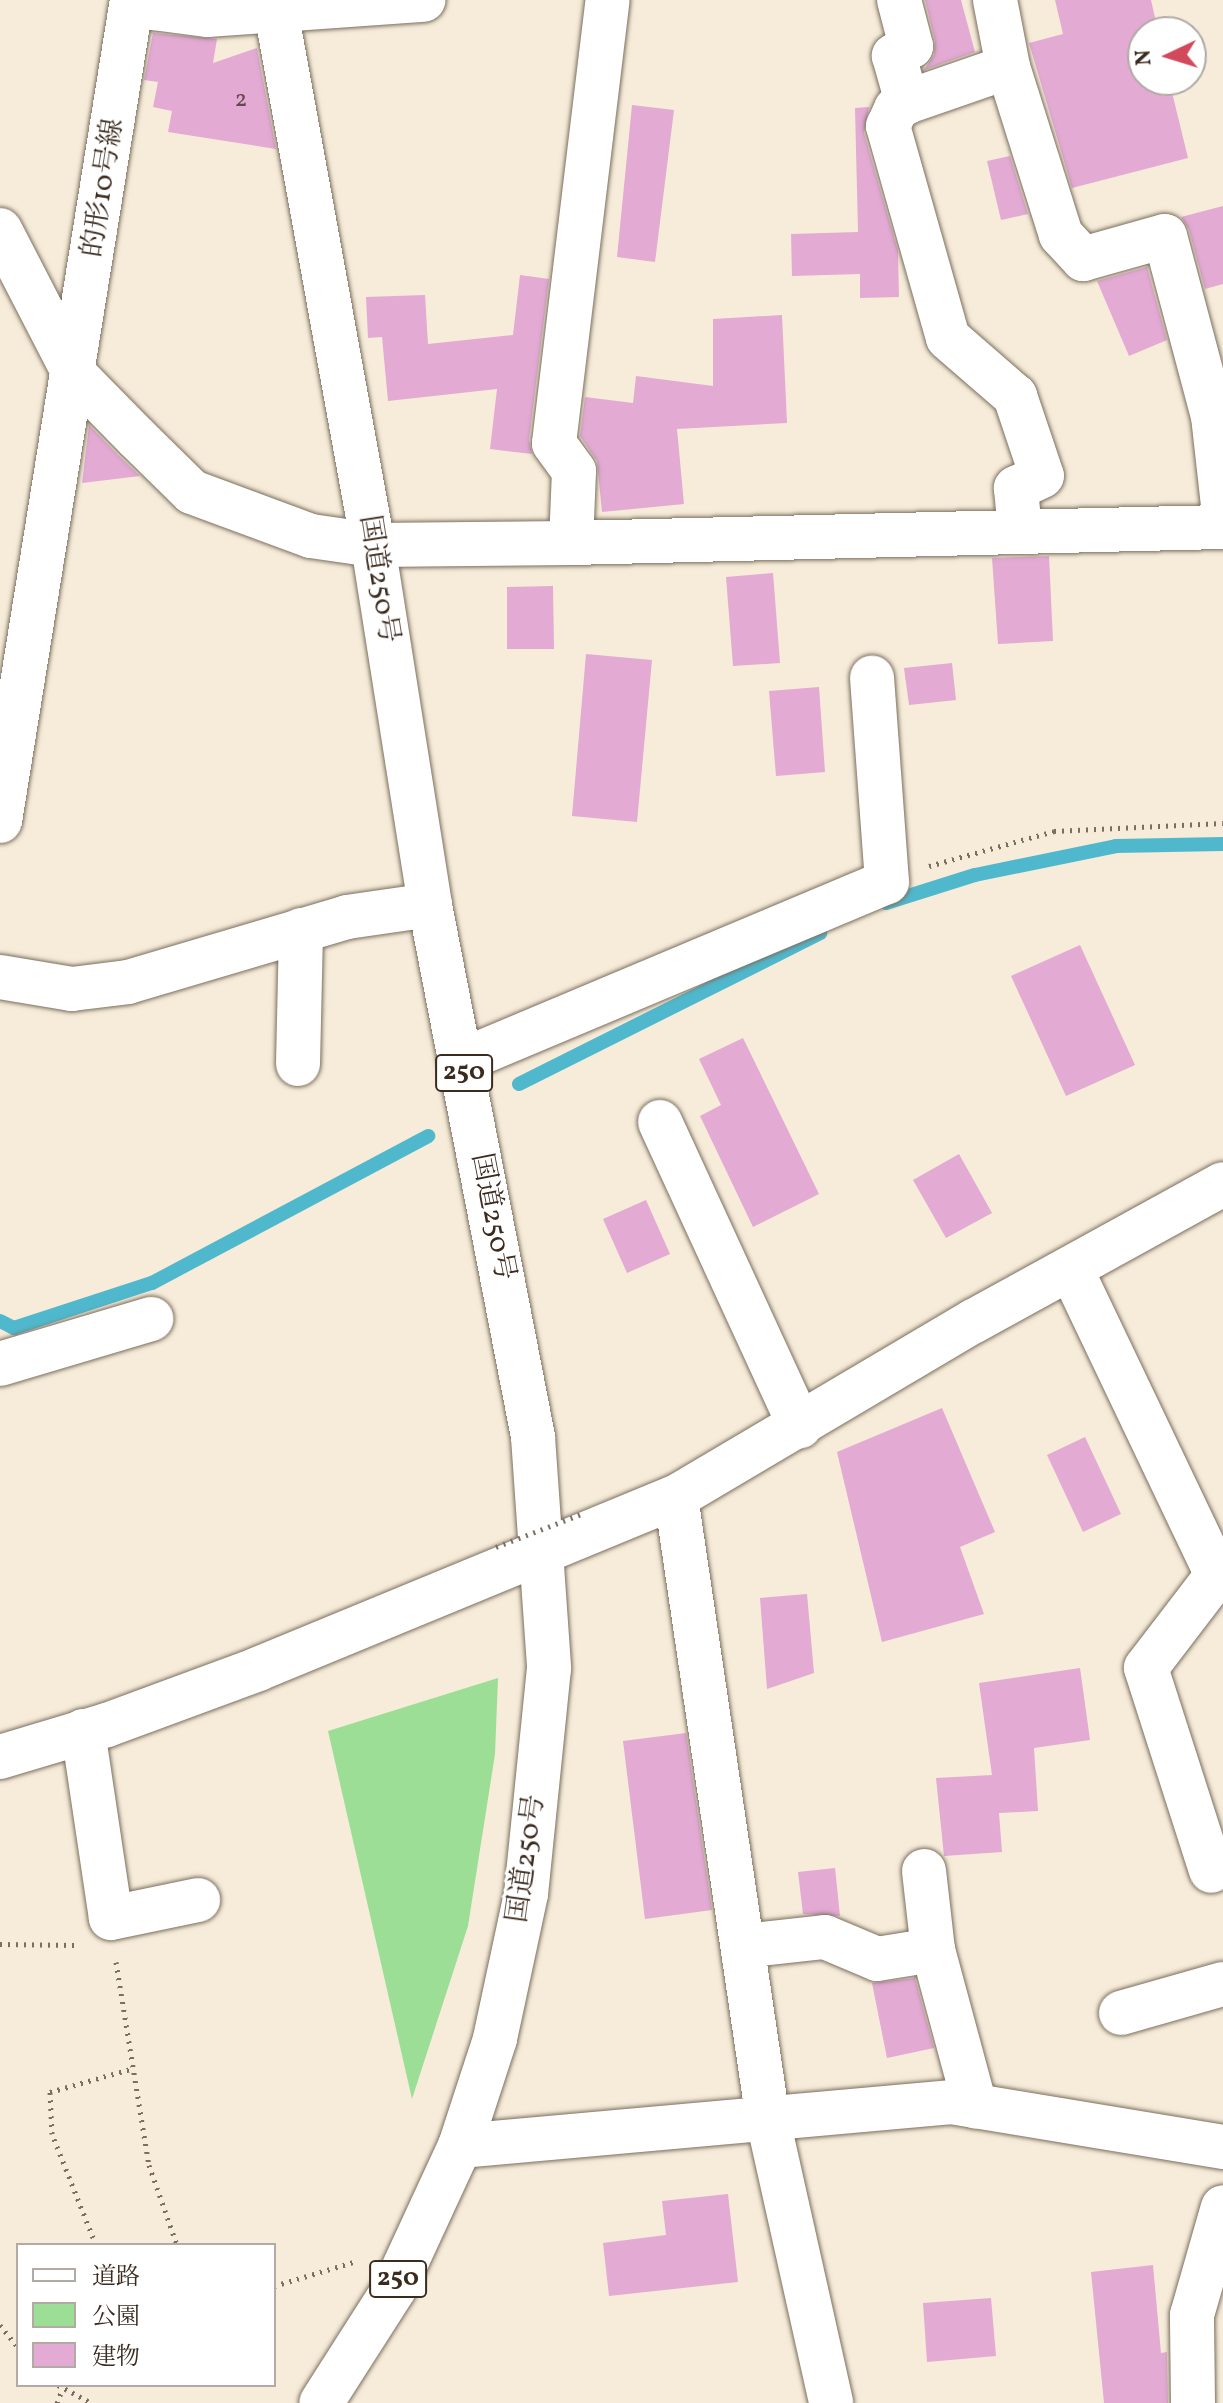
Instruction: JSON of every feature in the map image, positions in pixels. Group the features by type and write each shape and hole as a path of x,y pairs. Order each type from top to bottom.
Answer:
{"main road":[{"name":"的形10号線","path":"0,821 75,375 132,0"},
{"path":"142,0 153,8 207,15 275,5 423,0"},
{"path":"571,543 574,471 554,443 608,0"},
{"path":"899,0 911,46 894,56 907,102"},
{"path":"995,0 1008,67 1061,235 1083,259 1165,236 1213,416 1223,505"},
{"name":"国道250号","path":"275,5 373,545 430,905 533,1437 549,1668 526,1894 495,2039 460,2146 394,2289 321,2403"},
{"path":"1008,67 907,102 896,109 888,126 948,338 1015,396 1042,476 1016,488 1020,532"},
{"path":"0,230 75,375 192,492 311,536 373,545 1223,527"},
{"path":"461,1061 887,882 872,678"},
{"path":"0,977 72,989 128,982 347,917 430,905"},
{"path":"298,1064 301,930"},
{"path":"660,1122 800,1426"},
{"path":"0,1757 258,1669 676,1497 1071,1269 1222,1186"},
{"path":"1071,1269 1217,1575 1146,1668 1211,1871"},
{"path":"0,1364 151,1319"},
{"path":"676,1497 768,2120 831,2403"},
{"path":"83,1731 112,1932 198,1900"},
{"path":"924,1871 933,1950 975,2106"},
{"path":"743,1946 825,1937 877,1959 933,1950"},
{"path":"1121,2013 1223,1984"},
{"path":"460,2146 951,2102 1223,2147"},
{"path":"1193,2403 1192,2315 1223,2207"}],"path":[{"path":"887,882 949,858 1054,831 1223,823"},
{"path":"496,1547 584,1513"},
{"path":"0,1944 112,1932 149,2165 176,2243"},
{"path":"95,2243 52,2134 50,2092 134,2068"},
{"path":"276,2285 358,2261"},
{"path":"0,2325 16,2345"},
{"path":"57,2403 60,2387 92,2403"}],"green space":[{"path":"498,1678 495,1754 468,1926 412,2099 328,1731"}],"building":[{"path":"925,0 961,0 975,52 924,70 934,55 935,41"},
{"path":"1055,0 1151,0 1155,16 1127,16 1127,96 1173,96 1188,158 1072,188 1029,43 1063,34"},
{"path":"153,33 217,39 213,63 257,48 276,149 168,132 172,111 153,107 158,82 144,80"},
{"path":"632,105 674,110 655,262 617,257"},
{"path":"869,107 864,133 898,251 899,297 860,298 860,274 792,276 791,234 858,232 855,108"},
{"path":"1010,156 1028,214 1001,220 987,161"},
{"path":"1223,206 1223,284 1205,289 1189,230 1181,217"},
{"path":"1147,267 1167,340 1129,356 1097,281"},
{"path":"520,275 549,279 529,440 532,454 490,449 497,389 388,401 382,337 368,338 366,297 425,295 428,344 513,335"},
{"path":"782,315 787,423 677,429 684,504 602,512 597,461 580,436 585,397 633,403 636,376 713,386 713,319"},
{"path":"89,425 119,456 140,476 82,483"},
{"path":"1049,556 1053,641 998,644 992,558"},
{"path":"773,573 780,663 733,666 726,577"},
{"path":"553,586 554,649 507,649 507,587"},
{"path":"586,654 652,660 637,822 572,816"},
{"path":"952,663 956,700 909,705 904,668"},
{"path":"819,687 825,772 776,776 769,691"},
{"path":"1080,945 1135,1065 1066,1096 1011,976"},
{"path":"743,1038 819,1194 753,1227 700,1116 721,1105 699,1059"},
{"path":"959,1154 992,1213 946,1238 913,1180"},
{"path":"646,1200 670,1254 627,1273 603,1219"},
{"path":"942,1408 995,1532 960,1547 984,1614 882,1642 837,1452"},
{"path":"1085,1437 1121,1514 1083,1532 1047,1455"},
{"path":"807,1594 814,1673 767,1689 760,1598"},
{"path":"1080,1668 1090,1740 1034,1748 1038,1811 999,1813 1002,1852 944,1856 936,1778 992,1775 979,1683"},
{"path":"686,1733 712,1910 645,1919 623,1741"},
{"path":"835,1868 840,1916 803,1914 798,1872"},
{"path":"915,1978 934,2048 887,2058 872,1983"},
{"path":"728,2194 738,2282 609,2296 603,2243 666,2235 662,2201"},
{"path":"1153,2265 1161,2353 1167,2352 1168,2403 1104,2403 1091,2272"},
{"path":"991,2298 996,2356 927,2362 923,2303"}],"waterway":[{"path":"886,903 975,875 1116,846 1223,844"},
{"path":"519,1084 820,933"},
{"path":"0,1321 14,1328 152,1283 428,1136"}]}
